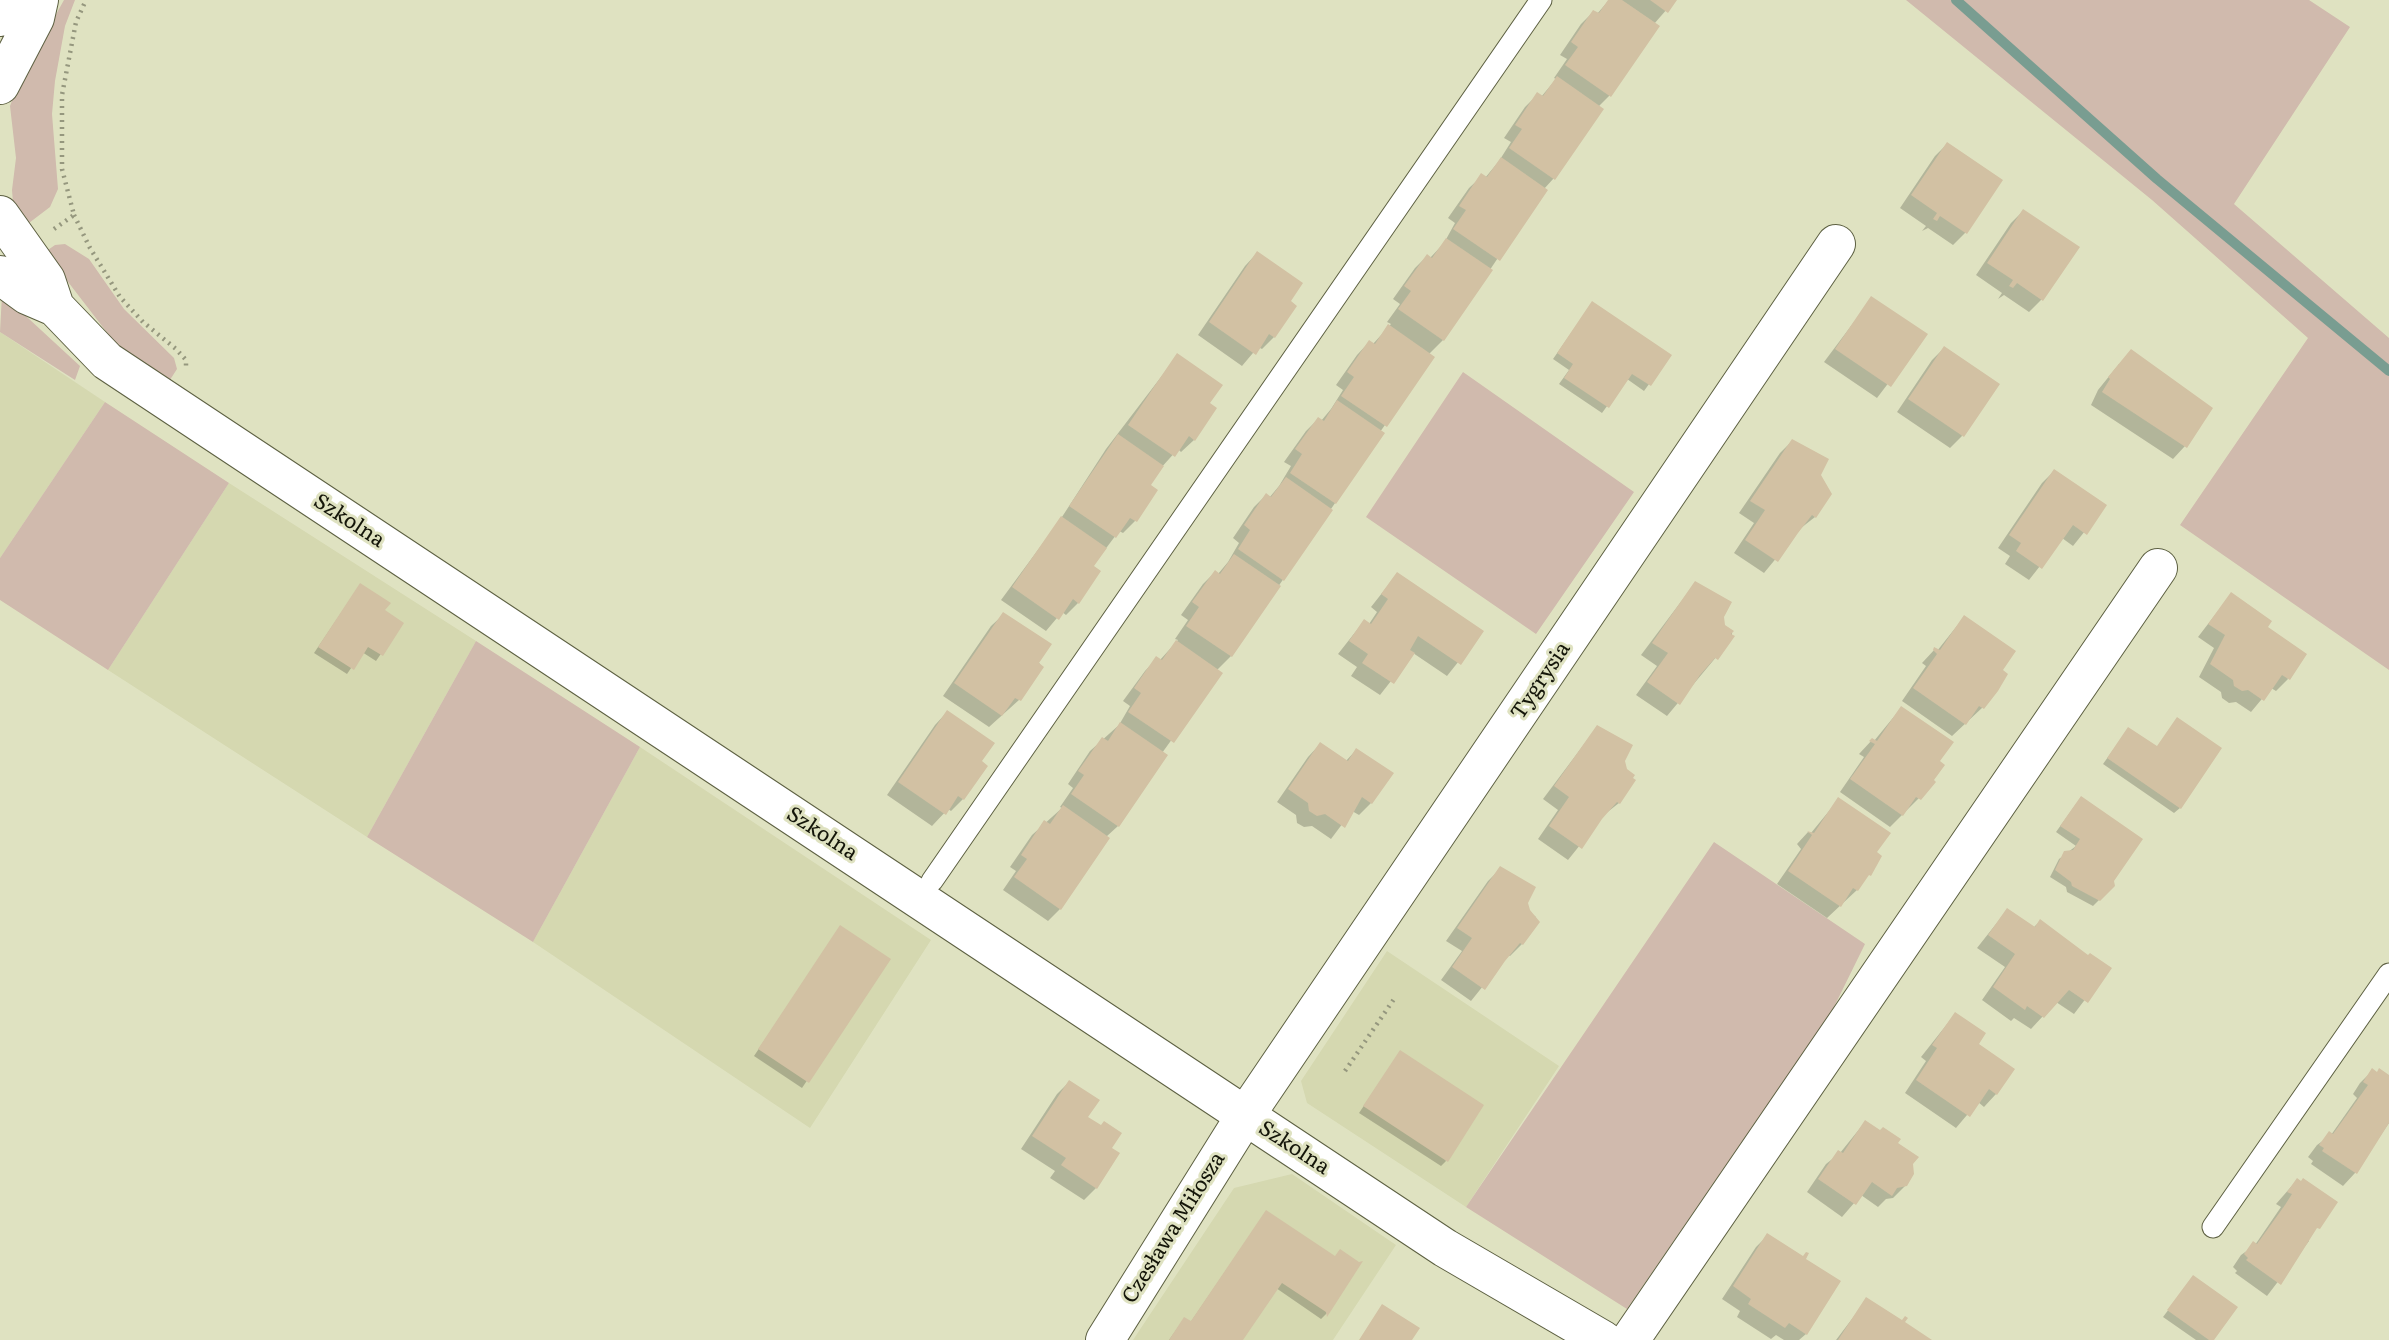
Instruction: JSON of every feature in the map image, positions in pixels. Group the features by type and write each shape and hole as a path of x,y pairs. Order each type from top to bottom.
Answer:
{"street":[{"path":"0,17 15,0"},
{"path":"0,85 35,18 39,0"},
{"name":"Szkolna","path":"0,215 46,280 55,307"},
{"name":"Tygrysia","path":"1245,1116 1836,244"},
{"name":"Szkolna","path":"0,275 27,295 55,307 107,361 1445,1248 1603,1340"},
{"path":"1630,1340 2158,568"},
{"name":"Czesława Miłosza","path":"1105,1340 1245,1116"}],"lane":[{"path":"932,881 1541,0"},
{"path":"2213,1227 2389,974"}],"path":[{"path":"86,0 76,22 62,95 62,169 74,215 120,297 186,360 189,398 184,412"},
{"path":"46,236 74,215"},
{"path":"1345,1071 1394,999"}],"shaded area":[{"path":"64,0 75,0 65,26 52,114 58,189 50,207 25,226 13,203 16,158 10,106 20,79"},
{"path":"1906,0 2309,0 2350,27 2234,204 2389,338 2389,670 2180,525 2308,338 2152,200"},
{"path":"65,244 89,259 124,309 174,358 177,369 168,383 131,357 112,339 45,252 55,245"},
{"path":"2,294 80,366 75,380 0,332"},
{"path":"0,332 105,402 0,558"},
{"path":"1463,372 1634,492 1536,634 1366,517"},
{"path":"105,402 229,483 108,670 0,600 0,558"},
{"path":"229,483 476,641 367,837 108,670"},
{"path":"476,641 640,747 533,942 367,837"},
{"path":"640,747 931,940 810,1128 533,942"},
{"path":"1714,842 1865,944 1833,1009 1627,1309 1466,1207"},
{"path":"1387,951 1559,1066 1466,1207 1307,1103 1301,1081"},
{"path":"1292,1174 1396,1245 1333,1340 1133,1340 1234,1188"}],"building":[{"path":"1608,0 1622,0 1660,26 1611,97 1565,65 1578,47 1571,42 1593,10 1599,13"},
{"path":"1650,0 1677,0 1668,13"},
{"path":"1557,76 1604,109 1555,180 1509,148 1522,129 1515,125 1537,92 1543,96"},
{"path":"1947,142 2003,180 1967,234 1940,216 1937,221 1933,219 1937,213 1911,195"},
{"path":"1501,157 1548,190 1500,261 1453,229 1466,210 1459,206 1481,173 1487,177"},
{"path":"2023,209 2080,247 2043,301 2017,283 2013,288 2009,286 2013,280 1987,263"},
{"path":"1446,238 1493,270 1444,341 1398,309 1411,291 1404,286 1427,254 1432,258"},
{"path":"1257,251 1303,283 1291,301 1297,306 1275,338 1269,334 1256,355 1209,322"},
{"path":"1871,296 1928,334 1891,387 1835,349"},
{"path":"1592,301 1672,355 1651,386 1632,374 1609,408 1564,378 1573,364 1557,353"},
{"path":"1388,324 1435,357 1387,427 1341,396 1354,377 1347,372 1369,340 1375,344"},
{"path":"1944,346 2000,384 1964,437 1908,399"},
{"path":"2131,349 2213,408 2187,448 2102,392 2110,379 2108,377"},
{"path":"1177,353 1223,385 1210,403 1217,408 1195,441 1189,436 1175,457 1128,425"},
{"path":"1337,400 1385,433 1336,504 1290,473 1302,454 1295,449 1318,417 1324,421"},
{"path":"1118,434 1164,466 1151,485 1158,490 1137,522 1130,518 1116,538 1069,506"},
{"path":"1792,439 1829,459 1821,475 1832,494 1816,518 1812,515 1778,562 1745,540 1765,510 1750,501"},
{"path":"2054,469 2107,505 2087,535 2073,525 2042,569 2016,551 2021,543 2009,535"},
{"path":"1286,477 1333,510 1284,581 1238,549 1250,530 1244,525 1266,493 1271,497"},
{"path":"1061,516 1107,548 1094,566 1101,571 1079,604 1073,599 1059,620 1012,587"},
{"path":"1234,554 1281,586 1232,657 1186,626 1199,607 1192,602 1215,570 1220,574"},
{"path":"1397,572 1484,631 1461,665 1418,636 1410,650 1415,653 1394,684 1362,663 1368,654 1349,641 1364,619 1371,624 1388,599 1381,594"},
{"path":"1695,581 1732,602 1724,617 1725,625 1734,631 1731,634 1735,636 1718,660 1715,658 1700,675 1680,705 1647,682 1668,653 1652,643"},
{"path":"360,583 391,603 385,610 404,623 383,656 368,647 354,670 318,647"},
{"path":"2231,592 2272,621 2268,627 2307,654 2290,680 2282,675 2264,701 2248,690 2242,691 2234,686 2233,680 2210,664 2225,635 2208,624"},
{"path":"1003,612 1052,644 1039,663 1044,667 1021,701 1015,698 1002,716 954,683"},
{"path":"1964,615 2016,651 2003,670 2008,674 1998,691 1984,709 1979,706 1966,725 1913,688 1937,654 1933,650 1934,647 1940,650"},
{"path":"1176,640 1223,673 1174,743 1128,712 1141,693 1134,688 1156,656 1162,660"},
{"path":"1901,706 1954,742 1940,761 1945,765 1934,780 1936,782 1921,800 1916,797 1903,816 1850,779 1875,744 1869,741 1872,738 1877,741"},
{"path":"947,710 995,743 982,761 988,766 964,800 958,796 946,815 898,782"},
{"path":"2177,717 2222,748 2181,809 2107,758 2128,727 2157,746"},
{"path":"1120,722 1168,755 1119,827 1071,794 1084,775 1078,771 1102,737 1108,741"},
{"path":"1597,725 1633,745 1625,761 1627,769 1635,775 1633,778 1636,780 1620,804 1617,802 1602,819 1582,849 1549,826 1569,797 1554,786"},
{"path":"1320,742 1348,761 1356,748 1394,773 1372,804 1362,797 1345,828 1325,814 1317,816 1309,811 1308,803 1288,789"},
{"path":"2081,796 2143,839 2114,881 2115,886 2100,901 2072,886 2071,882 2055,870 2064,851 2073,850 2080,839 2060,826"},
{"path":"1838,797 1891,833 1877,852 1882,856 1871,876 1869,875 1858,891 1853,888 1841,907 1788,871 1812,835 1807,831 1814,833"},
{"path":"1063,805 1110,838 1061,910 1014,877 1027,859 1021,855 1044,820 1050,824"},
{"path":"1500,866 1536,887 1528,903 1540,922 1523,945 1520,943 1505,961 1485,990 1452,967 1472,938 1457,928"},
{"path":"2007,908 2035,927 2040,919 2088,955 2090,953 2112,968 2088,1003 2069,990 2044,1018 2027,1006 2025,1010 1993,987 2015,954 1988,935"},
{"path":"840,925 891,959 809,1083 758,1049"},
{"path":"1955,1012 1986,1033 1979,1044 2015,1069 1997,1095 1989,1089 1970,1117 1916,1080 1937,1048 1932,1045"},
{"path":"1400,1050 1484,1105 1448,1162 1363,1106"},
{"path":"2372,1068 2377,1072 2379,1068 2389,1075 2389,1123 2357,1174 2322,1151 2324,1148 2319,1145 2329,1131 2333,1134 2368,1085 2363,1082"},
{"path":"1069,1080 1100,1100 1088,1117 1101,1125 1104,1121 1122,1133 1112,1148 1120,1153 1097,1189 1061,1165 1066,1158 1032,1136"},
{"path":"1865,1120 1880,1130 1883,1127 1901,1139 1898,1143 1919,1157 1913,1164 1914,1174 1907,1186 1897,1188 1892,1196 1872,1182 1856,1205 1818,1179 1838,1150 1843,1153"},
{"path":"2297,1178 2301,1181 2303,1178 2338,1202 2320,1229 2317,1228 2281,1285 2246,1260 2248,1258 2244,1254 2253,1241 2257,1244 2285,1205 2292,1194 2287,1192"},
{"path":"1266,1210 1335,1256 1340,1249 1359,1262 1363,1261 1327,1317 1326,1312 1282,1283 1243,1340 1169,1340 1184,1317 1191,1321"},
{"path":"1767,1233 1803,1256 1806,1252 1809,1253 1806,1259 1841,1281 1807,1335 1789,1323 1785,1328 1748,1304 1751,1299 1733,1286"},
{"path":"2193,1275 2238,1307 2214,1340 2209,1340 2167,1310"},
{"path":"1866,1297 1902,1320 1905,1316 1908,1318 1905,1322 1932,1340 1838,1340"},
{"path":"1382,1304 1420,1328 1412,1340 1359,1340"}],"waterway":[{"path":"1956,0 2157,179 2389,371"}]}
